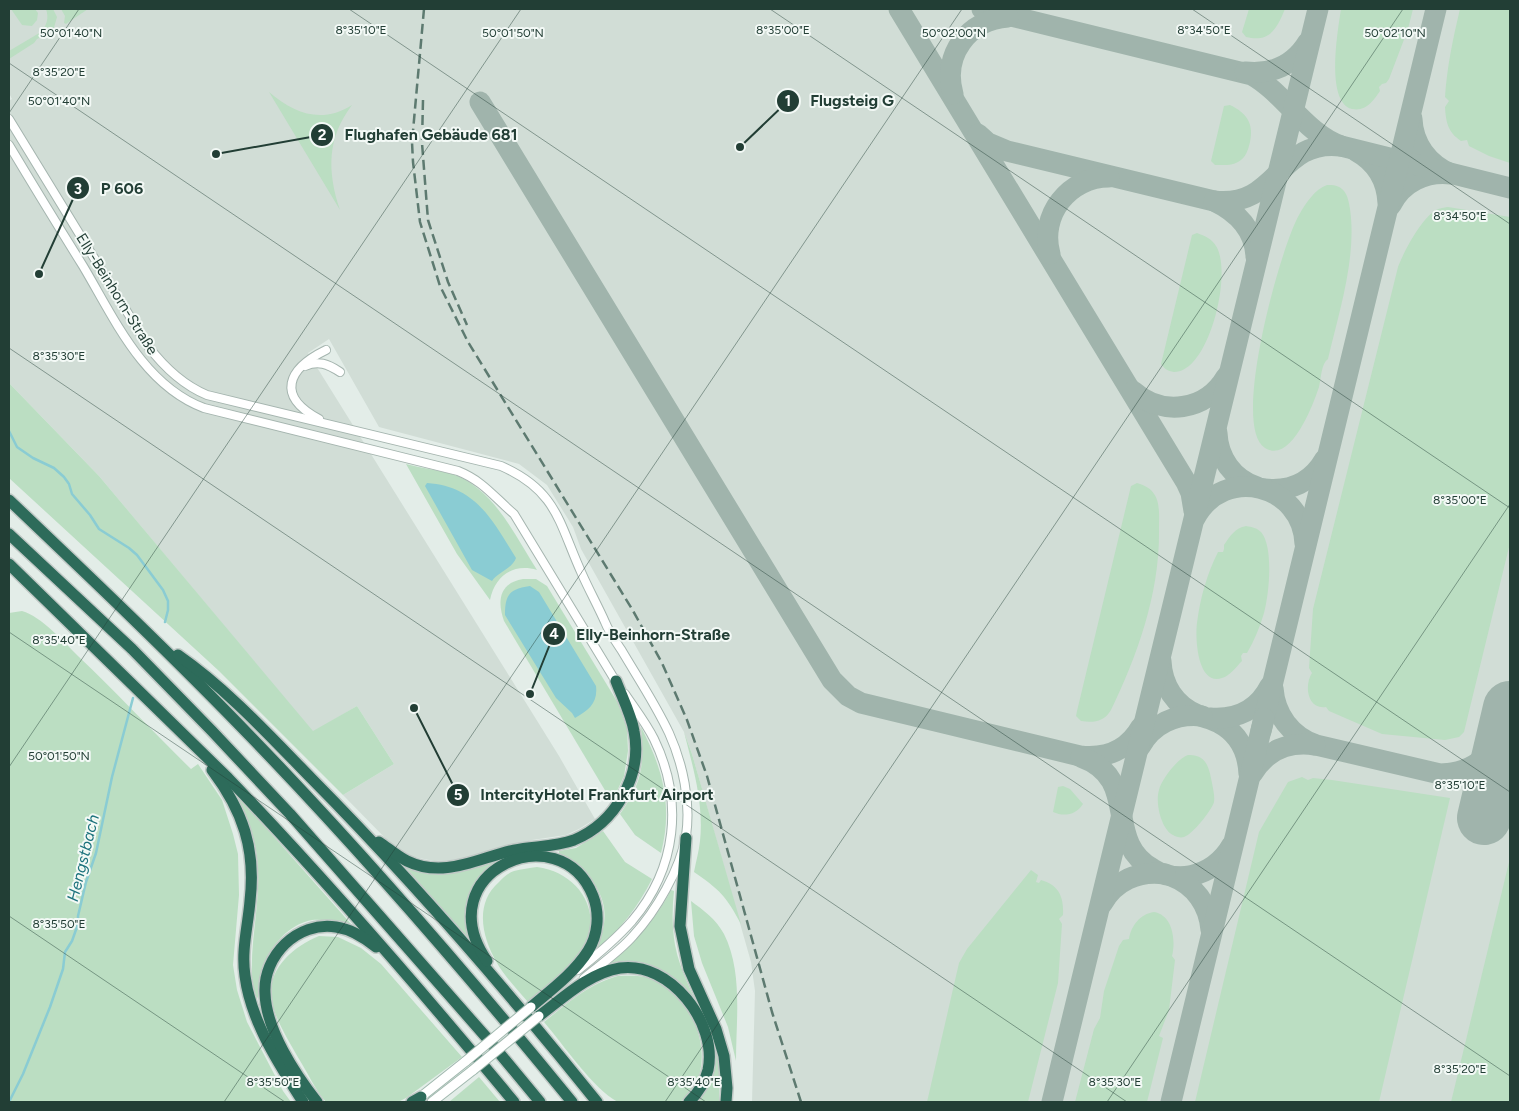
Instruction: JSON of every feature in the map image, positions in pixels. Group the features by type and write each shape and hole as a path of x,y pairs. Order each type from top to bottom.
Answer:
{"highway":[{"path":"9,500 148,633 246,732 344,837 497,1011 572,1102"},
{"path":"9,534 132,649 290,814 486,1037 540,1102"},
{"path":"9,564 261,813 400,968 514,1102"},
{"path":"148,633 187,661 214,684 262,728 358,825 517,1005 597,1102"},
{"path":"358,825 374,839 408,861 438,869 462,866 515,850 564,843 588,832 599,825 616,808 632,774 635,746 634,732 616,681"},
{"path":"193,744 222,782 246,831 250,846 252,878 251,900 244,948 246,982 263,1033 303,1102"},
{"path":"686,838 681,864 680,926 689,969 716,1029 724,1056 727,1080 726,1102"},
{"path":"517,1005 477,945 471,928 471,913 478,889 491,873 501,866 516,859 540,857 559,861 582,878 592,893 598,922 593,942 584,957 535,1011"},
{"path":"317,1102 276,1036 268,1012 265,986 273,959 281,948 296,935 310,929 332,927 349,931 367,940 400,968"},
{"path":"535,1011 605,972 631,968 655,973 668,981 683,996 699,1019 706,1039 709,1054 708,1070 700,1088 689,1102"},
{"path":"576,1076 604,1102"}],"main road":[{"path":"416,1100 535,1011"},
{"path":"432,1102 473,1070 535,1011"}],"street":[{"name":"Elly-Beinhorn-Straße","path":"9,119 148,346 171,372 190,386 207,395 501,466 528,481 544,496 564,527 582,574 606,624 669,733 678,755 684,779 687,814 686,838"},
{"name":"Elly-Beinhorn-Straße","path":"9,145 131,346 158,378 189,401 204,408 458,470 477,480 514,514 616,681 644,721 662,761 669,783 672,808 671,833 667,857 658,882 638,913 620,934 535,1011"},
{"path":"326,350 307,360 298,369 291,385 296,402 306,412 330,425"},
{"path":"298,369 311,363 320,362 328,364 340,372"},
{"path":"535,1011 618,951 633,936 652,913 681,864"}],"shaded area":[{"path":"9,9 1510,9 1510,1102 752,1102 755,991 751,962 692,754 684,732 581,549 573,527 547,485 519,464 379,427 329,339 308,353 559,756 595,819 566,835 532,840 466,860 434,861 409,856 391,844 343,795 394,764 357,706 313,732 99,476 9,383 9,101 12,99 9,93"}],"green space":[{"path":"11,9 35,9 38,13 37,20 32,26 22,25"},
{"path":"46,9 53,9 57,17 53,31 37,39 34,43 9,59 9,51 41,32 46,24"},
{"path":"61,9 88,9 66,24 64,23 65,16"},
{"path":"1249,9 1285,9 1272,32 1261,38 1254,38 1246,37 1242,32"},
{"path":"1341,9 1413,9 1408,29 1389,79 1379,87 1380,91 1372,101 1361,109 1352,109 1344,104 1338,93 1335,64"},
{"path":"1460,9 1510,9 1510,163 1489,156 1469,146 1467,140 1461,141 1450,131 1447,122 1445,107 1449,101 1445,97 1446,86"},
{"path":"269,92 289,106 309,114 330,114 352,105 338,130 332,155 333,182 340,210"},
{"path":"1230,105 1245,115 1248,120 1251,130 1250,142 1246,154 1241,160 1230,165 1215,165 1211,161 1224,106"},
{"path":"1327,185 1342,189 1349,204 1352,227 1346,284 1328,359 1323,368 1312,406 1300,430 1292,440 1284,448 1275,451 1265,448 1256,433 1253,407 1262,335 1271,297 1291,233 1307,202 1314,193"},
{"path":"1448,207 1510,217 1510,543 1464,732 1459,737 1445,740 1382,734 1329,711 1326,707 1315,705 1309,696 1308,684 1312,673 1309,668 1313,609 1398,267 1408,245 1428,217 1440,208"},
{"path":"1197,233 1212,241 1221,259 1222,277 1219,298 1207,339 1198,356 1187,368 1174,372 1166,369 1161,364 1192,235"},
{"path":"9,383 99,476 313,731 357,706 394,764 343,795 219,671 9,478"},
{"path":"406,464 452,474 480,490 512,528 537,570 520,568 506,573 496,584 490,600 457,554"},
{"path":"1137,483 1151,490 1159,507 1156,576 1146,622 1130,667 1111,710 1098,721 1081,721 1076,716 1077,711 1131,486"},
{"path":"1246,526 1261,532 1268,548 1269,583 1266,605 1252,644 1247,653 1243,653 1241,656 1242,661 1228,675 1214,679 1207,675 1203,668 1197,649 1196,630 1200,604 1204,586 1218,552 1223,552 1224,545 1233,533"},
{"path":"523,579 536,579 547,586 618,703 627,728 628,751 624,776 612,802 504,621 501,607 502,594 509,584"},
{"path":"22,611 37,618 52,630 191,769 198,764 222,800 238,854 239,895 233,965 237,990 247,1022 283,1091 291,1102 9,1102 9,613"},
{"path":"641,727 655,758 664,788 666,819 661,853 635,835 620,814 638,782 642,763"},
{"path":"684,732 741,924 722,894 694,872 701,827 699,799"},
{"path":"1188,755 1199,757 1206,763 1211,777 1214,802 1210,811 1201,822 1188,835 1180,837 1173,835 1165,827 1160,815 1158,795 1166,775 1180,760"},
{"path":"1302,777 1308,780 1313,778 1332,780 1450,798 1379,1102 1195,1102 1259,832 1288,782"},
{"path":"1063,786 1070,789 1083,804 1077,811 1070,814 1053,812 1058,787"},
{"path":"230,787 351,924 312,920 303,922 287,932 275,945 265,961 257,999 252,982 258,888 256,849 243,813"},
{"path":"603,831 625,862 652,879 628,917 598,949 596,946 605,919 604,905 600,893 583,872 559,856 559,851 576,848"},
{"path":"1510,858 1510,1102 1451,1102"},
{"path":"495,860 496,862 477,883 468,903 468,925 476,952 458,927 401,862 416,869"},
{"path":"537,867 553,871 567,878 578,888 586,901 590,914 590,929 586,944 572,965 528,1002 504,973 492,953 484,932 483,910 491,891 506,876 514,871"},
{"path":"1031,870 1038,875 1036,882 1039,883 1041,880 1047,882 1059,893 1063,903 1063,915 1059,919 1062,924 1058,983 1028,1102 927,1102 959,963 967,949"},
{"path":"671,890 674,891 673,932 679,960 710,1033 719,1064 719,1102 696,1102 709,1083 713,1050 670,977 653,967 641,964 605,968 604,966 642,932 657,913"},
{"path":"691,901 717,924 724,934 730,949 734,964 737,996 736,1061 728,1027 702,963 694,936"},
{"path":"1154,912 1160,914 1169,923 1174,943 1172,956 1175,960 1169,1010 1159,1036 1163,1038 1147,1102 1075,1102 1094,1029 1100,1018 1104,991 1119,946 1123,940 1129,939 1134,925 1140,918"},
{"path":"319,936 338,937 361,948 381,964 462,1057 398,1102 326,1102 315,1087 281,1028 275,1014 271,995 272,983 281,963 298,947"},
{"path":"618,976 645,977 665,986 679,998 691,1015 698,1033 702,1053 700,1071 693,1088 680,1102 618,1102 599,1088 544,1022 588,989 607,979"},
{"path":"479,1077 500,1102 449,1102"}],"water":[{"path":"427,483 444,486 471,498 491,519 516,558 512,565 492,581 472,570 425,486"},
{"path":"530,586 539,592 596,686 594,701 584,712 575,718 556,698 505,615 506,602 510,594 517,589"}],"waterway":[{"path":"9,431 17,447 33,458 54,468 64,477 69,484 72,494 99,529 137,555 163,590 168,601 165,622"},
{"name":"Hengstbach","path":"9,1102 23,1074 50,1007 63,969 65,952 72,941 78,924 86,882 96,853 112,777 133,698"}],"taxiway":[{"path":"899,9 1186,482 1191,493 1194,511"},
{"path":"982,9 1252,75 1264,83 1317,132 1341,146"},
{"path":"1052,1102 1318,9"},
{"path":"1261,731 1436,9"},
{"path":"953,94 951,66 961,42 970,32 981,25 1008,17"},
{"path":"1245,72 1264,72 1281,67 1296,57 1308,42"},
{"path":"480,102 832,680 848,696 861,703 1080,756 1099,756 1115,751 1130,742 1141,727"},
{"path":"1391,205 1408,184 1424,176 1451,174 1435,165 1423,152 1415,137 1412,119"},
{"path":"978,134 988,143 1007,151 1214,201"},
{"path":"1256,257 1252,238 1243,223 1237,216 1214,201 1235,201 1252,195 1266,185 1290,162 1304,152 1320,146 1341,146 1510,188"},
{"path":"1356,151 1375,166 1383,180 1388,203"},
{"path":"1050,254 1049,226 1053,212 1060,201 1081,184 1109,177"},
{"path":"1133,391 1157,405 1183,406 1207,397 1226,377"},
{"path":"1217,433 1220,451 1228,466 1241,479 1257,487"},
{"path":"1264,489 1283,489 1299,484 1314,474 1325,459"},
{"path":"1195,518 1208,501 1224,491 1242,487 1260,488 1277,495 1291,507 1301,523 1305,544"},
{"path":"1161,661 1167,686 1176,700 1190,711 1226,727 1237,738 1247,758 1249,774"},
{"path":"1210,718 1229,717 1245,712 1259,701 1270,686"},
{"path":"1273,688 1274,698 1281,716 1292,730 1307,741 1316,745 1440,774 1454,773 1475,765 1490,751 1508,719"},
{"path":"1140,747 1158,726 1174,718 1202,716"},
{"path":"1171,1102 1264,718"},
{"path":"1252,774 1264,759 1279,749 1287,746 1315,745"},
{"path":"1081,757 1100,767 1111,780 1117,795 1129,843 1138,857 1153,869 1175,877 1197,874 1209,869 1220,861 1232,845"},
{"path":"1102,904 1113,889 1128,879 1146,874 1165,874"},
{"path":"1171,876 1194,890 1204,904 1211,930"}],"runway":[{"path":"1484,818 1510,708"}],"railway":[{"path":"424,9 412,142 413,162 420,222 440,286 468,342 632,609 662,663 687,720 707,776 772,1012 801,1102"},
{"path":"423,100 422,143 428,220 448,282 467,325"}],"place":[{"name":"Flugsteig G","path":"740,147"},
{"name":"Flughafen Gebäude 681","path":"216,154"},
{"name":"P 606","path":"39,274"},
{"name":"Elly-Beinhorn-Straße","path":"530,694"},
{"name":"IntercityHotel Frankfurt Airport","path":"414,708"}]}
